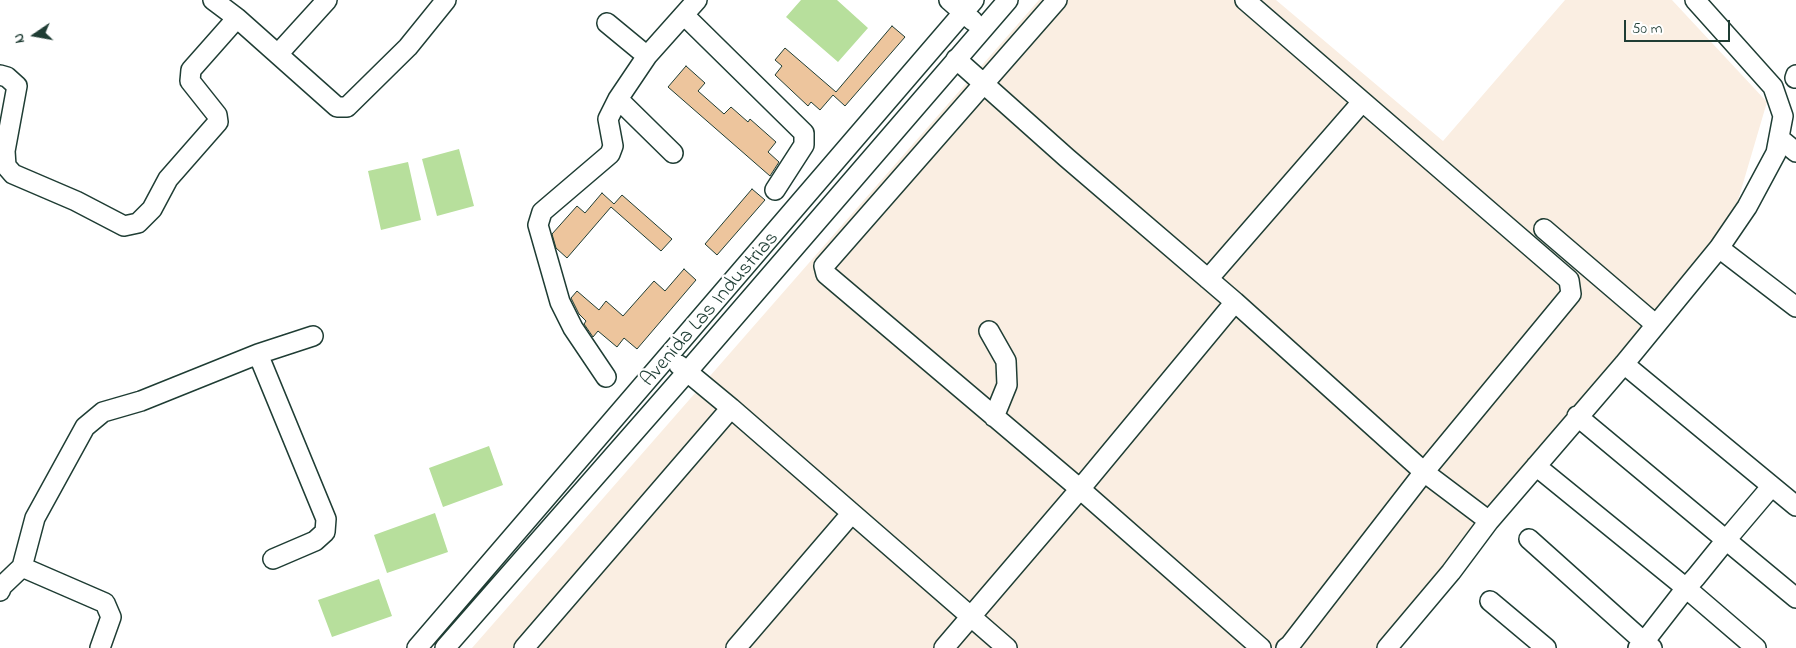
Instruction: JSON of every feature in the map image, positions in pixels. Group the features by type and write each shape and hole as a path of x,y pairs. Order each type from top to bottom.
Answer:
{"street":[{"path":"213,0 278,54 337,107 347,107 408,47 446,0"},
{"path":"278,54 327,0"},
{"path":"606,376 573,328 560,302 538,225 542,212 610,154 613,146 608,119 618,100 647,56 697,0"},
{"path":"949,0 969,6 982,29"},
{"name":"Avenida Las Industrias","path":"445,648 687,372 1008,0"},
{"path":"1057,0 824,266 826,274 1080,489 1261,648"},
{"path":"1245,0 1569,280 1571,294 1424,472 1286,648"},
{"path":"1387,648 1577,416 1624,364 1719,248 1747,207 1776,153 1783,116 1773,87 1695,0"},
{"name":"Avenida Las Industrias","path":"417,648 969,6"},
{"path":"684,15 804,132 804,145 775,190"},
{"path":"0,75 7,77 16,86 5,151 6,166 12,174 76,202 124,226 138,223 152,209 168,179 218,122 217,115 190,81 191,70 236,18"},
{"path":"607,23 647,56"},
{"path":"956,60 1235,302 1424,472 1490,521"},
{"path":"618,100 673,153"},
{"path":"1208,279 1362,102"},
{"path":"1779,138 1796,152"},
{"path":"1544,229 1655,324"},
{"path":"1719,248 1796,307"},
{"path":"944,648 1080,489 1235,302"},
{"path":"989,331 1006,361 1007,385 994,417"},
{"path":"0,591 2,586 22,566 35,518 85,426 103,412 141,401 258,354 313,336"},
{"path":"258,354 326,519 325,532 315,541 273,559"},
{"path":"668,356 731,408 1007,648"},
{"path":"1624,364 1796,506"},
{"path":"524,648 731,408"},
{"path":"1577,416 1796,598"},
{"path":"1536,466 1686,588 1756,648"},
{"path":"1529,539 1644,646 1686,588 1771,487"},
{"path":"736,648 852,514"},
{"path":"22,566 105,603 111,616 100,648"},
{"path":"1490,601 1546,648"}],"shaded area":[{"path":"1039,0 1276,0 1443,141 1565,0 1672,0 1767,102 1734,214 1379,648 472,648"}],"green space":[{"path":"801,0 837,0 868,28 838,62 786,17"},
{"path":"459,149 474,206 437,216 422,159"},
{"path":"408,162 421,220 381,230 368,171"},
{"path":"489,446 503,485 443,507 429,468"},
{"path":"435,513 448,552 387,573 374,535"},
{"path":"379,579 392,616 332,637 318,600"}],"building":[{"path":"892,26 905,37 845,106 833,95 820,110 811,102 808,106 775,75 782,66 775,60 785,48 836,92"},
{"path":"686,66 705,83 698,91 724,114 731,107 748,122 750,119 776,142 768,152 779,162 770,176 668,87"},
{"path":"752,189 765,200 717,255 705,244"},
{"path":"602,193 614,204 622,195 672,239 661,251 611,207 567,258 556,248 552,234 577,206 585,213"},
{"path":"684,269 696,280 637,349 624,338 617,347 598,331 593,337 584,324 586,321 579,314 571,298 577,291 599,310 606,301 623,316 654,281 665,291"}]}
